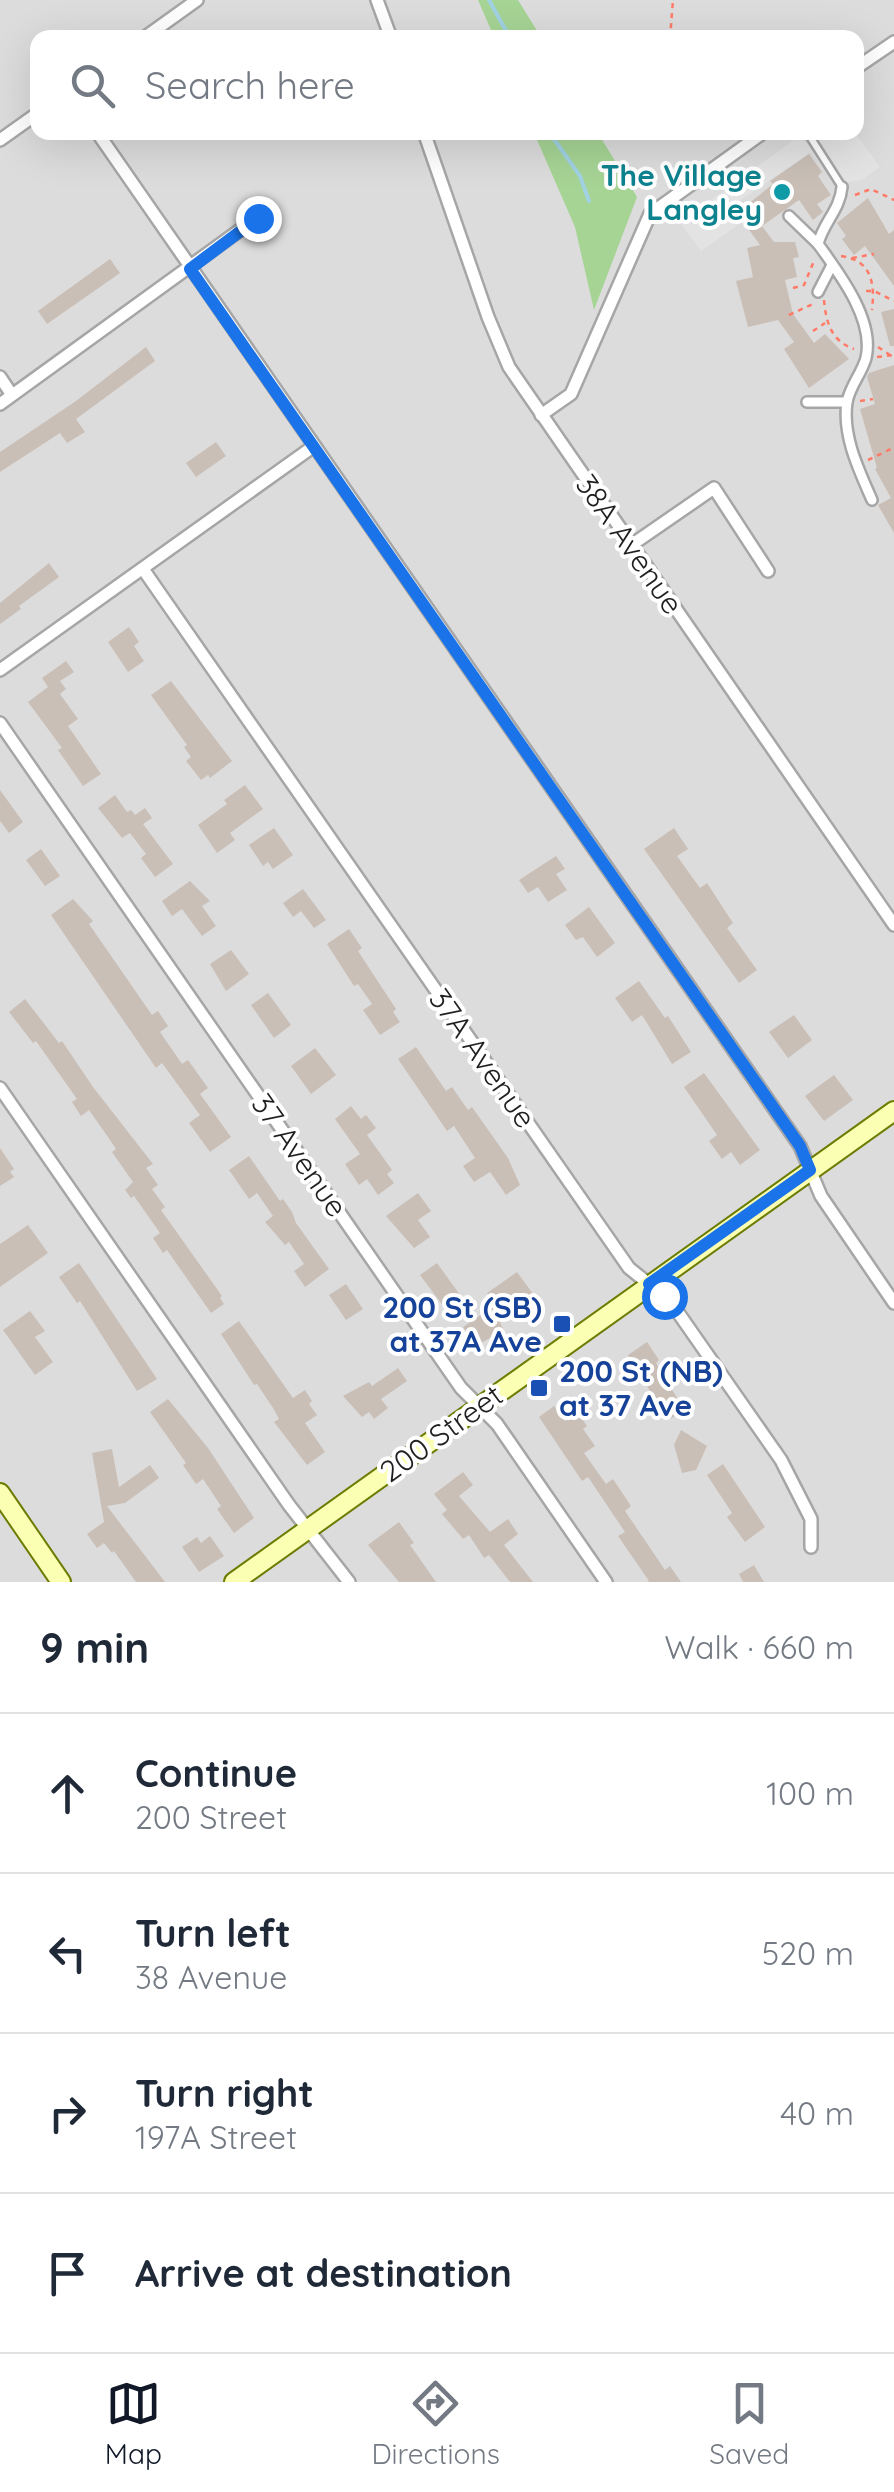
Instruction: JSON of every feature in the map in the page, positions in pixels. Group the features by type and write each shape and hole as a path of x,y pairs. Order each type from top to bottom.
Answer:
{"main road":[{"name":"200 Street","path":"234,1582 894,1111"},
{"path":"0,1493 61,1582"}],"street":[{"path":"155,30 197,0"},
{"path":"377,0 388,30"},
{"path":"864,63 894,42"},
{"path":"0,140 30,119"},
{"path":"102,140 800,1146 821,1196 894,1303"},
{"name":"38A Avenue","path":"427,140 488,318 509,367 894,925"},
{"path":"541,415 570,394 650,214 753,140"},
{"path":"818,244 840,203 842,187"},
{"path":"789,216 818,244 856,301 866,355 847,402 849,439 872,500"},
{"path":"0,404 258,218"},
{"path":"818,292 832,264"},
{"path":"0,377 12,395"},
{"path":"807,402 847,402"},
{"path":"0,670 314,446"},
{"path":"630,546 714,488 768,571"},
{"name":"37A Avenue","path":"143,569 629,1268 670,1302 781,1460 811,1519 811,1546"},
{"name":"37 Avenue","path":"0,723 462,1388 497,1424 606,1582"},
{"path":"0,1088 289,1505 349,1582"}],"lane":[{"path":"811,140 842,187"}],"path":[{"path":"671,30 673,0"},
{"path":"840,203 871,189 894,200"},
{"path":"804,285 811,274 818,244"},
{"path":"825,254 851,258 874,254"},
{"path":"851,258 868,268 873,279 870,318 863,329"},
{"path":"793,288 804,285 818,292 824,299 826,322 846,346 866,355 894,355"},
{"path":"813,331 826,322"},
{"path":"857,464 893,448"}],"shaded area":[{"path":"0,0 894,0 894,1582 0,1582"},
{"path":"794,140 860,140 880,167 862,180 834,184 811,152 741,200 735,212 742,222 701,251 680,222"}],"green space":[{"path":"478,0 518,0 537,30 491,30"},
{"path":"537,140 602,140 637,197 594,310 575,227"}],"building":[{"path":"809,154 831,195 817,204 823,212 813,220 799,200 762,226 774,242 795,242 799,257 793,258 797,277 785,280 793,314 814,343 825,334 849,359 809,388 784,349 794,342 778,320 748,327 736,281 753,277 747,248 760,245 737,213 773,184 770,181"},
{"path":"868,198 889,234 894,230 894,286 865,246 854,255 842,239 846,236 837,223"},
{"path":"110,259 120,273 47,324 38,311"},
{"path":"894,309 894,346 890,346 881,312"},
{"path":"146,347 155,361 76,419 85,432 67,443 60,433 0,472 0,452"},
{"path":"894,365 894,533 878,505 891,498 875,469 860,409 875,404 869,373"},
{"path":"216,442 226,456 196,477 186,463"},
{"path":"49,563 59,577 0,624 0,603"},
{"path":"129,627 139,642 134,646 144,661 128,672 108,642"},
{"path":"66,661 74,672 60,681 66,689 60,694 78,719 68,726 101,774 83,786 58,750 62,748 28,702 48,687 42,678"},
{"path":"171,681 232,761 210,778 208,775 201,780 186,761 191,757 184,747 187,745 151,695"},
{"path":"245,785 263,809 230,833 235,840 217,853 198,825"},
{"path":"0,790 23,822 9,833 0,821"},
{"path":"115,795 127,812 131,810 135,815 145,808 152,818 143,824 173,864 155,877 141,858 146,854 130,833 122,838 98,808"},
{"path":"274,828 293,855 273,869 268,862 263,866 249,845"},
{"path":"674,828 688,849 677,856 700,888 707,883 733,923 727,928 757,970 739,983 644,849"},
{"path":"41,849 60,876 45,886 26,860"},
{"path":"556,856 565,869 556,874 567,890 548,902 538,887 528,893 519,880"},
{"path":"190,881 210,901 202,906 216,926 202,936 182,909 172,916 162,901"},
{"path":"303,889 326,920 314,928 301,911 293,917 283,903"},
{"path":"73,899 93,921 89,924 152,1015 158,1011 168,1026 160,1032 182,1064 188,1060 208,1088 200,1094 231,1137 210,1152 189,1123 200,1115 162,1063 156,1068 51,915"},
{"path":"589,907 615,943 597,957 583,937 576,940 565,925"},
{"path":"349,929 400,1022 380,1035 363,1010 372,1004 358,984 354,986 327,944"},
{"path":"231,950 249,974 226,991 210,964"},
{"path":"639,981 691,1052 672,1064 642,1015 632,1022 615,998"},
{"path":"268,993 291,1025 274,1038 251,1005"},
{"path":"25,999 59,1043 62,1041 153,1164 146,1168 158,1185 152,1189 165,1207 161,1210 222,1296 224,1304 211,1313 167,1250 163,1253 153,1238 160,1233 134,1196 131,1198 125,1190 133,1182 112,1152 116,1149 108,1137 89,1110 81,1116 72,1102 77,1099 36,1041 33,1043 9,1012"},
{"path":"794,1015 812,1040 788,1058 769,1032"},
{"path":"416,1047 446,1091 452,1087 468,1110 472,1107 508,1158 520,1185 506,1195 490,1172 474,1182 463,1166 475,1158 454,1126 447,1131 398,1059"},
{"path":"315,1048 336,1075 311,1094 291,1066"},
{"path":"704,1073 760,1150 740,1165 731,1152 722,1159 709,1141 717,1135 684,1087"},
{"path":"834,1075 853,1100 824,1121 805,1096"},
{"path":"351,1106 361,1119 366,1115 376,1128 367,1135 392,1170 387,1174 394,1183 378,1195 367,1179 359,1185 345,1164 360,1154 335,1119"},
{"path":"0,1148 14,1169 10,1172 14,1177 0,1186"},
{"path":"249,1156 329,1269 305,1287 294,1271 304,1264 289,1242 285,1245 265,1222 273,1216 257,1193 249,1199 229,1170"},
{"path":"418,1193 431,1211 418,1220 430,1237 414,1248 386,1216"},
{"path":"28,1225 48,1253 0,1287 0,1244"},
{"path":"79,1263 157,1379 137,1391 80,1301 77,1303 59,1277"},
{"path":"437,1263 460,1295 444,1307 420,1275"},
{"path":"517,1272 536,1298 500,1323 504,1330 476,1346 463,1327 495,1305 487,1293"},
{"path":"346,1284 363,1309 346,1320 329,1295"},
{"path":"30,1311 45,1331 35,1337 53,1362 35,1375 3,1330"},
{"path":"239,1321 293,1398 305,1390 312,1401 309,1404 317,1415 305,1423 325,1452 307,1465 274,1422 279,1419 273,1408 221,1334"},
{"path":"647,1342 685,1411 668,1420 628,1355"},
{"path":"398,1368 407,1381 381,1399 388,1408 374,1419 369,1412 362,1417 343,1396 369,1382 372,1386"},
{"path":"168,1399 208,1448 254,1518 234,1533 203,1479 196,1484 150,1412"},
{"path":"554,1406 565,1421 577,1412 595,1446 584,1453 606,1484 613,1479 631,1506 625,1511 665,1570 670,1566 681,1582 647,1582 618,1536 625,1532 588,1477 582,1481 539,1417"},
{"path":"681,1430 707,1446 696,1470 682,1473 674,1445"},
{"path":"112,1449 119,1487 150,1465 159,1478 125,1503 107,1506 165,1582 136,1582 114,1551 104,1543 97,1548 87,1534 104,1522 92,1453"},
{"path":"723,1464 765,1527 745,1542 727,1517 732,1513 707,1475"},
{"path":"463,1472 473,1485 459,1496 490,1532 508,1519 518,1534 504,1545 533,1582 510,1582 489,1555 484,1558 469,1535 463,1539 442,1514 447,1510 434,1494"},
{"path":"399,1522 436,1582 399,1582 368,1545"},
{"path":"210,1536 224,1556 199,1572 182,1547 197,1537 201,1543"},
{"path":"754,1565 764,1582 743,1582 739,1574"}],"waterway":[{"path":"489,0 506,30"},
{"path":"555,140 580,176 589,201"}],"place":[{"name":"The Village Langley","path":"782,192"},
{"name":"200 St (SB) at 37A Ave","path":"562,1324"},
{"name":"200 St (NB) at 37 Ave","path":"539,1388"}],"route":[{"path":"258,218 190,269 800,1146 810,1170 649,1284 664,1296"}]}
